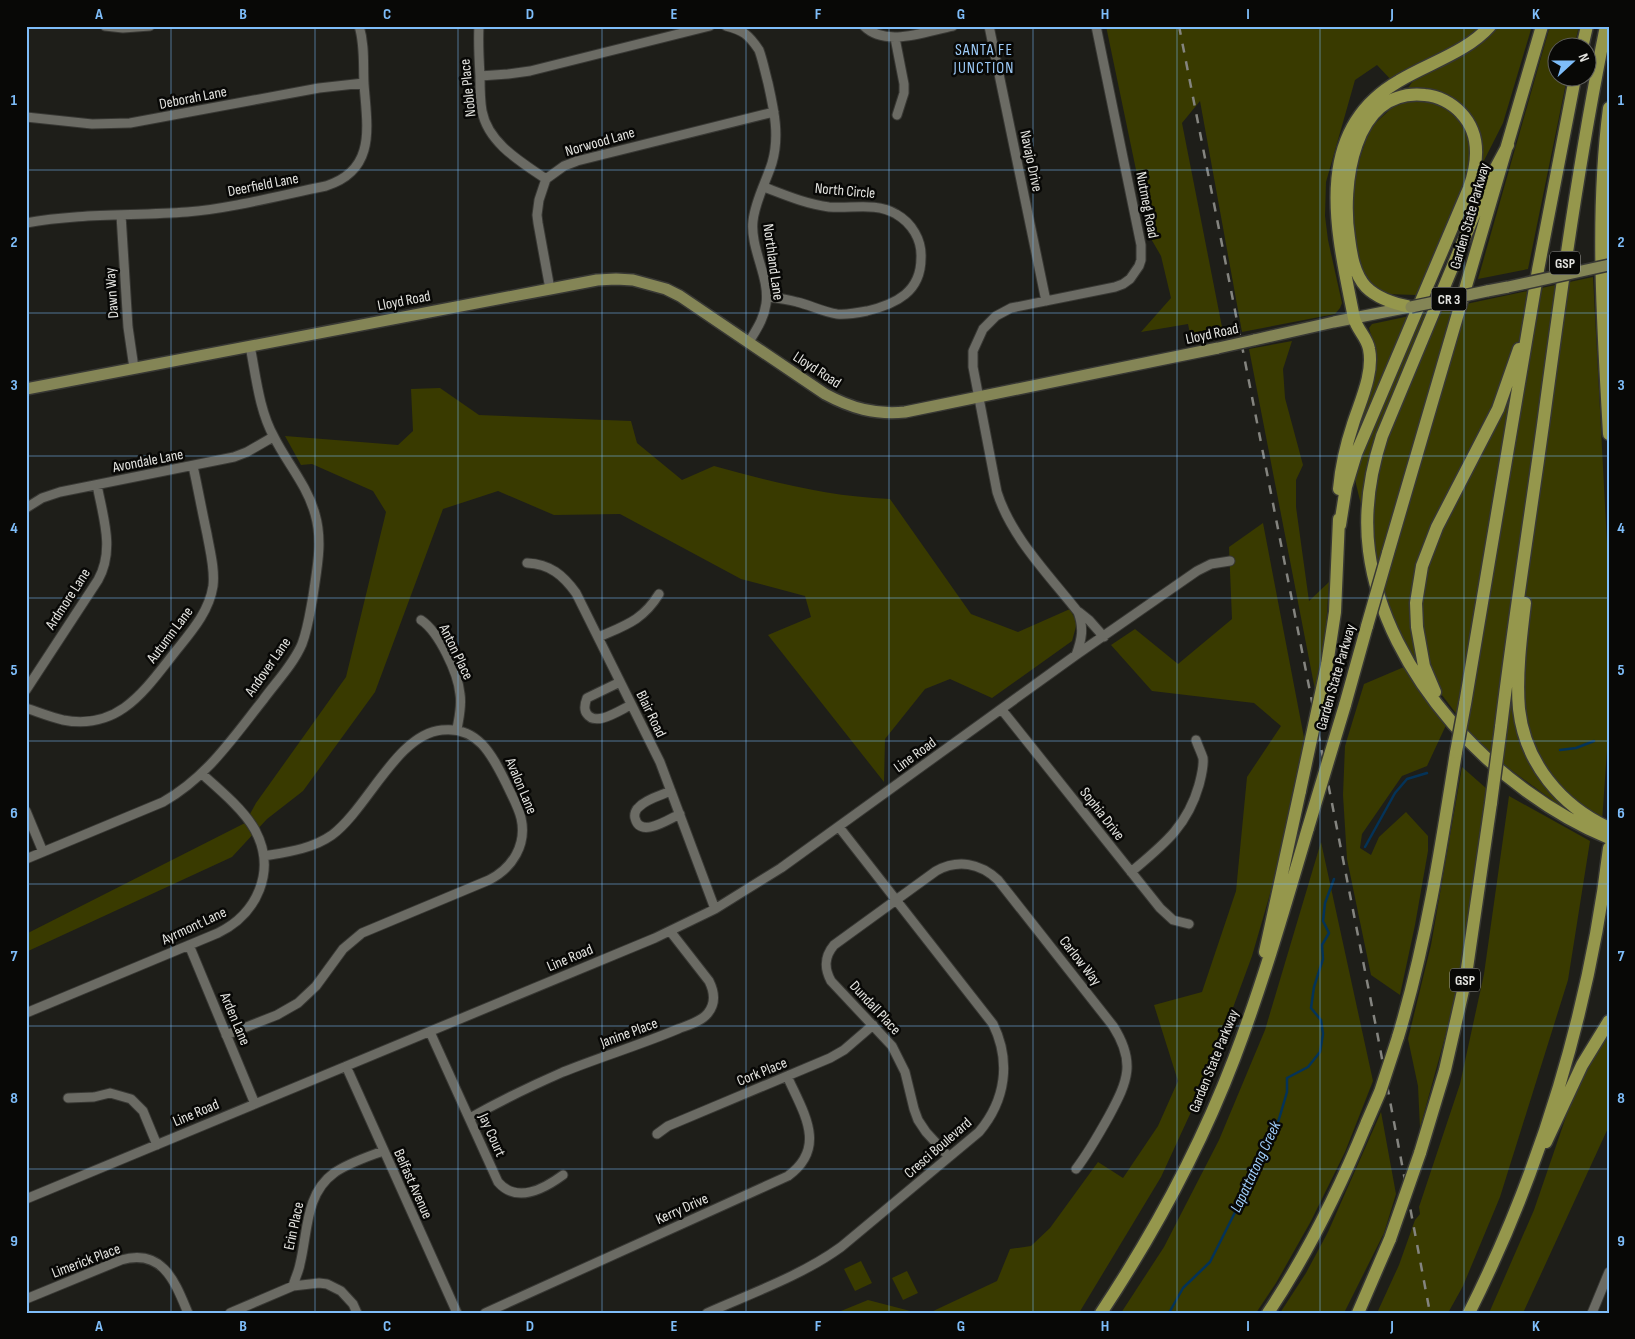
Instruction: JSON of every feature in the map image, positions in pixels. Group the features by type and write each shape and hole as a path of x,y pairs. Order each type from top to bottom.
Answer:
{"highway":[{"path":"1258,992 1267,936 1327,665 1335,612 1342,465 1370,362 1367,342 1357,328 1354,318 1340,248 1336,216 1336,187 1339,166 1348,137 1362,113 1382,92 1398,81 1468,45 1490,26"},
{"name":"Garden State Parkway","path":"1101,1313 1152,1231 1188,1163 1227,1077 1258,992 1308,828 1542,26"},
{"name":"GSP","path":"1358,1313 1390,1239 1420,1153 1445,1070 1465,982 1574,202 1586,127 1606,26"},
{"name":"GSP","path":"1268,1313 1306,1251 1346,1173 1380,1092 1413,987 1425,930 1465,704 1529,321 1574,88"},
{"path":"1340,525 1349,476 1361,443 1455,221 1475,169 1475,137 1467,120 1445,101 1419,94 1402,96 1394,100 1381,108 1369,120 1355,147 1349,169 1346,192 1348,234 1358,274 1366,287 1379,296 1411,307"},
{"name":"GSP","path":"1609,108 1601,190 1601,246 1609,434"},
{"path":"1508,145 1487,184 1378,447 1370,488 1369,551 1375,584 1383,610 1413,670 1427,691 1483,754 1526,790 1568,818 1609,838"},
{"path":"1444,711 1428,677 1418,641 1416,603 1419,578 1425,555 1435,532 1498,409 1529,321"},
{"path":"1532,501 1519,682 1521,720 1531,753 1552,786 1573,807 1609,828"},
{"path":"1524,1187 1562,1075 1578,1018 1591,961 1609,848"},
{"path":"1469,1313 1524,1187 1556,1123 1582,1064 1609,1020"}],"main road":[{"name":"Lloyd Road","path":"26,389 597,280 616,279 651,284 680,296 825,394 842,403 861,410 883,413 905,412 1609,265"}],"street":[{"path":"105,26 123,28 150,26"},
{"name":"Deerfield Lane","path":"26,223 60,218 209,209 338,182 350,174 363,155 368,134 362,42 359,26"},
{"name":"Noble Place","path":"479,26 478,45 482,112 490,132 504,148 546,179"},
{"path":"480,76 530,71 710,26"},
{"name":"Northland Lane","path":"726,26 741,28 759,50 774,112 776,131 775,148 764,187 755,210 753,231 767,297 762,320 749,342"},
{"path":"864,26 875,34 895,38 953,26"},
{"name":"Navajo Drive","path":"989,26 1046,301"},
{"name":"Nutmeg Road","path":"978,398 972,356 983,329 990,320 1011,308 1123,284 1136,272 1141,260 1141,245 1096,26"},
{"path":"895,38 904,84 904,93 897,115"},
{"name":"Deborah Lane","path":"26,117 92,124 130,123 319,88 364,83"},
{"name":"Norwood Lane","path":"546,179 564,166 577,161 774,112"},
{"path":"546,179 539,200 537,215 550,289"},
{"name":"North Circle","path":"764,187 817,205 843,208 876,207 891,211 911,227 919,241 922,255 920,272 912,288 900,300 884,307 854,313 837,314 796,301 767,297"},
{"name":"Dawn Way","path":"121,215 128,327 134,368"},
{"name":"Andover Lane","path":"26,859 163,802 182,791 217,758 290,664 301,645 308,625 319,560 318,526 308,494 273,437 262,406 250,346"},
{"path":"978,398 997,492 1007,519 1078,612 1082,621 1082,638 1076,656"},
{"name":"Avondale Lane","path":"26,508 50,495 234,457 273,437"},
{"name":"Autumn Lane","path":"26,708 55,718 72,721 93,720 115,713 129,705 142,694 198,623 210,600 213,572 193,466"},
{"name":"Ardmore Lane","path":"26,690 104,568 108,547 97,485"},
{"name":"Line Road","path":"26,1199 430,1032 670,931 716,909 781,868 1197,571 1212,564 1230,561"},
{"name":"Blair Road","path":"527,562 548,566 563,576 576,593 660,762 716,909"},
{"path":"599,637 644,614 659,594"},
{"path":"1078,612 1089,620 1104,636"},
{"name":"Anton Place","path":"421,620 429,625 437,635 458,680 461,704 457,729"},
{"path":"620,682 587,698 584,709 591,718 600,719 631,706"},
{"name":"Sophia Drive","path":"1002,710 1166,915 1173,920 1189,924"},
{"path":"264,856 303,849 326,839 351,818 406,747 415,739 433,731 457,729"},
{"name":"Avalon Lane","path":"226,1035 277,1015 298,1003 316,986 343,949 362,933 489,880 509,865 518,851 522,834 522,824 518,808 491,753 478,740 457,729"},
{"path":"1131,872 1170,838 1188,813 1203,768 1203,760 1196,740"},
{"name":"Ayrmont Lane","path":"26,1013 227,929 248,912 262,884 264,856 259,838 249,822 202,774"},
{"path":"671,790 638,807 635,812 635,818 638,823 646,828 680,814"},
{"path":"26,811 43,852"},
{"name":"Cresci Boulevard","path":"707,1313 805,1269 825,1258 979,1132 993,1112 1000,1097 1004,1081 1003,1049 997,1032 987,1014 839,827"},
{"name":"Carlow Way","path":"897,899 948,866 969,864 986,870 998,880 1120,1036 1127,1064 1126,1079 1122,1092 1103,1127 1076,1169"},
{"name":"Dundall Place","path":"897,899 834,945 827,955 827,974 831,982 892,1046 905,1072 914,1109 922,1126 949,1157"},
{"name":"Janine Place","path":"470,1118 536,1084 584,1064 658,1038 698,1021 708,1014 713,1001 712,986 670,931"},
{"name":"Arden Lane","path":"189,945 255,1104"},
{"name":"Cork Place","path":"657,1134 668,1126 788,1076 844,1050 873,1026"},
{"name":"Jay Court","path":"430,1032 498,1182 508,1191 520,1194 542,1189 562,1175"},
{"name":"Belfast Avenue","path":"346,1066 457,1313"},
{"name":"Kerry Drive","path":"485,1313 795,1172 808,1153 810,1134 808,1122 788,1076"},
{"path":"68,1098 94,1097 110,1093 131,1098 143,1111 157,1144"},
{"name":"Erin Place","path":"293,1286 300,1265 310,1211 319,1189 328,1177 338,1170 383,1150"},
{"name":"Limerick Place","path":"26,1299 121,1260 137,1258 153,1262 168,1272 174,1280 188,1313"},
{"path":"1592,1313 1609,1272"},
{"path":"230,1313 293,1286 319,1282 332,1286 347,1297 357,1313"}],"shaded area":[{"path":"1106,26 1438,26 1444,29 1445,26 1479,26 1471,40 1394,83 1377,65 1355,80 1326,182 1325,216 1328,240 1342,303 1335,314 1242,332 1200,101 1182,123 1222,327 1190,334 1188,324 1141,332 1171,298 1161,256 1150,237"},
{"path":"1499,26 1532,26 1503,123 1416,295 1386,294 1367,282 1354,250 1351,185 1370,128 1397,103 1416,77 1477,45"},
{"path":"1550,26 1579,26 1576,38 1548,38 1548,88 1565,88 1528,269 1478,279"},
{"path":"1593,277 1609,581 1609,721 1602,822 1578,819 1507,767 1474,737 1406,648 1388,604 1372,550 1356,484 1352,441 1376,365 1376,351 1369,328 1372,324"},
{"path":"1292,341 1283,369 1285,398 1303,465 1296,480 1296,507 1309,601 1329,582 1325,644 1316,695 1249,349"},
{"path":"440,388 479,415 631,421 637,443 682,480 714,466 823,492 890,499 971,614 1018,632 1070,609 1077,623 1072,641 992,698 950,679 925,689 885,739 884,782 768,635 811,617 805,596 741,579 620,514 554,515 498,491 443,509 375,692 303,791 267,819 232,857 26,952 26,934 245,823 256,803 346,677 386,512 373,491 312,464 301,465 285,436 398,445 413,431 411,389"},
{"path":"1263,523 1306,748 1301,787 1252,956 1209,1073 1161,1177 1079,1313 929,1313 997,1281 1010,1249 1031,1246 1050,1228 1098,1162 1123,1178 1158,1126 1178,1081 1154,1005 1202,992 1236,891 1247,777 1281,726 1254,703 1152,691 1111,645 1135,629 1178,664 1232,619 1229,547"},
{"path":"1404,667 1447,723 1427,766 1402,776 1362,834 1360,848 1371,855 1379,837 1406,812 1428,836 1428,851 1415,925 1400,995 1371,975 1347,859 1343,795 1345,746 1364,684"},
{"path":"1462,767 1487,789 1459,986 1420,1128 1418,1086 1408,1039 1431,945"},
{"path":"1509,796 1590,841 1568,980 1500,1197 1463,1286 1448,1313 1377,1313 1399,1265 1415,1220 1420,1214 1419,1207 1460,1084 1484,974"},
{"path":"1321,842 1373,1081 1345,1152 1311,1221 1276,1283 1256,1313 1121,1313 1164,1247 1219,1140 1265,1030"},
{"path":"1609,1033 1609,1126 1523,1313 1489,1313 1534,1210 1581,1073"},
{"path":"1381,1112 1396,1194 1384,1233 1344,1313 1280,1313 1306,1273 1328,1232"},
{"path":"861,1261 872,1283 855,1291 844,1269"},
{"path":"907,1271 918,1293 903,1300 892,1278"},
{"path":"868,1300 918,1313 836,1313"}],"waterway":[{"name":"Lapattatong Creek","path":"1560,750 1576,748 1594,741"},
{"name":"Lapattatong Creek","path":"1365,847 1395,793 1407,779 1427,773"},
{"name":"Lapattatong Creek","path":"1169,1313 1183,1288 1210,1262 1266,1151 1279,1119 1287,1092 1287,1078 1308,1067 1320,1052 1323,1034 1321,1020 1311,1008 1314,987 1323,959 1322,945 1329,933 1323,921 1325,903 1334,879"}],"railway":[{"path":"1179,26 1377,1032 1430,1313"}],"district":[{"name":"SANTA FE JUNCTION","path":"984,59"}]}
